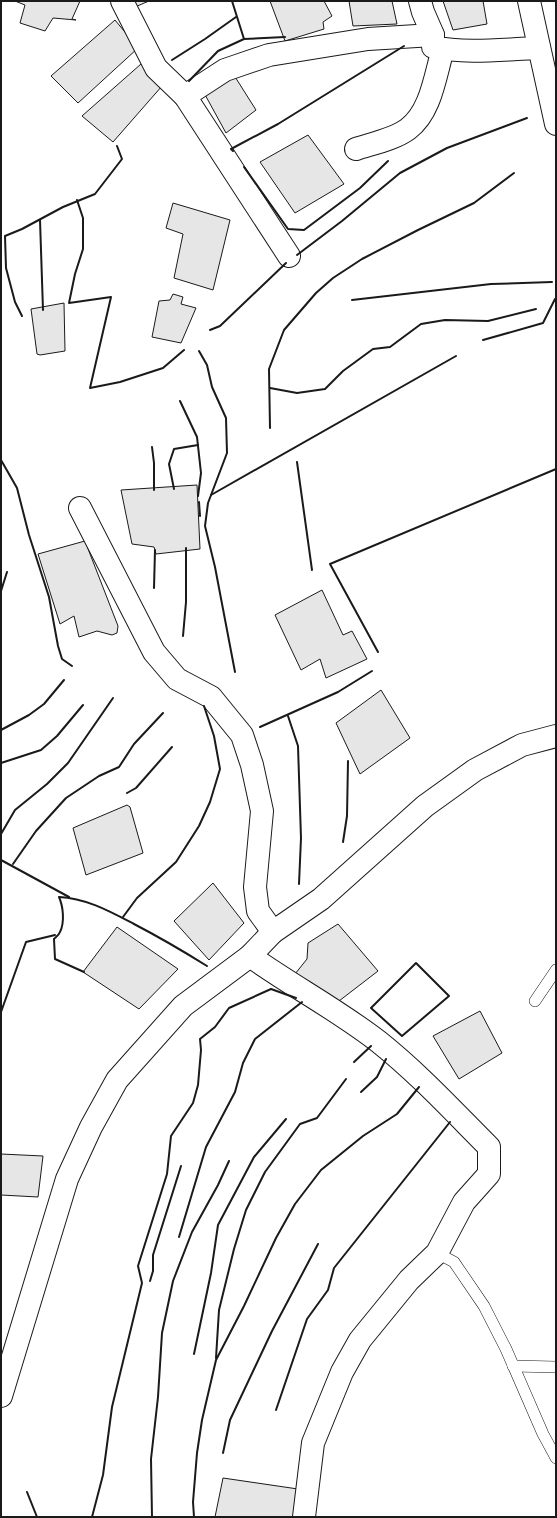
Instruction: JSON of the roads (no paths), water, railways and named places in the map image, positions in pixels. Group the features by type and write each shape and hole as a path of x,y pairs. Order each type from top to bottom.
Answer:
{"street":[{"path":"122,1 156,68 185,96 289,256"},
{"path":"356,149 382,141 406,130 418,120 426,107 438,42 423,12 420,1"},
{"path":"529,1 556,124"},
{"path":"185,96 225,70 268,56 368,38 438,42 482,50 539,48"},
{"path":"80,508 154,652 177,679 211,697 242,735 252,765 262,811 255,887 258,911 272,932"},
{"path":"1,1396 67,1179 91,1127 117,1080 183,1006 250,956 272,932 321,899 425,806 474,770 522,745 556,736"},
{"path":"250,956 279,976 322,1002 378,1042 417,1074 489,1147 489,1174 464,1202 437,1253 409,1280 360,1340 342,1372 313,1443 304,1517"}],"lane":[{"path":"535,1001 556,970"},
{"path":"437,1253 454,1262 484,1306 506,1349 543,1434 556,1458"},
{"path":"513,1366 556,1367"}]}
